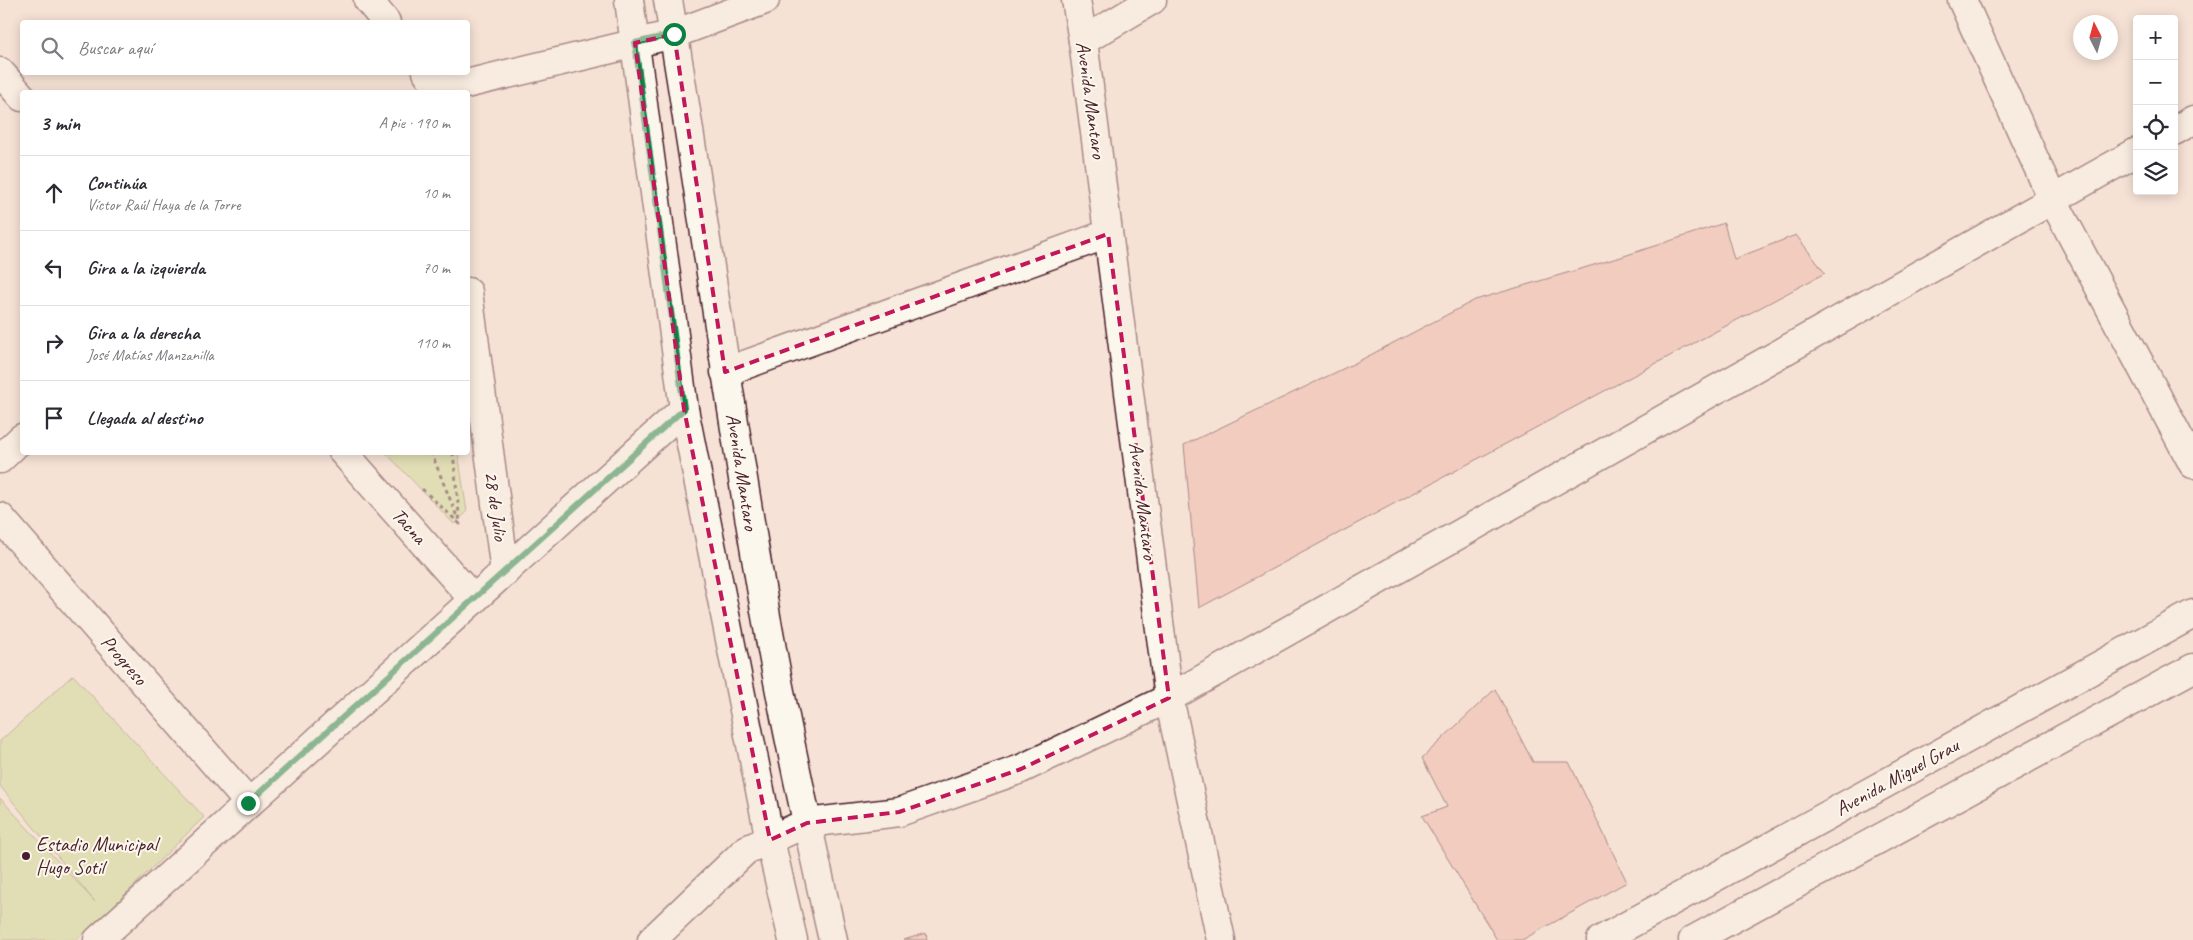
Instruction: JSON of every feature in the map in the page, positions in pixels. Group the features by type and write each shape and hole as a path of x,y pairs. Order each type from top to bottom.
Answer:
{"street":[{"path":"368,0 384,20"},
{"path":"629,0 684,409 770,840 793,940"},
{"name":"Avenida Mantaro","path":"668,0 725,372 771,645 833,940"},
{"path":"436,87 674,34 765,0"},
{"name":"Avenida Mantaro","path":"1076,0 1083,41 1169,698 1221,940"},
{"path":"1083,41 1152,0"},
{"path":"1962,0 2053,200 2193,464"},
{"path":"0,72 20,95"},
{"path":"2178,129 2193,120"},
{"path":"652,940 746,850 807,823 898,812 1021,769 1169,698 2133,154"},
{"path":"725,372 1108,234"},
{"name":"28 de Julio","path":"470,307 505,572"},
{"path":"98,940 684,409"},
{"path":"0,459 20,440"},
{"name":"Tacna","path":"346,455 474,600"},
{"name":"Progreso","path":"0,517 248,803"},
{"name":"Avenida Miguel Grau","path":"1601,940 2193,614"},
{"path":"1693,940 2193,668"}],"path":[{"path":"432,455 460,524"},
{"path":"453,455 460,524"},
{"path":"418,485 460,524"}],"highlighted area":[{"path":"674,34 725,372 1108,234 1169,698 1021,769 899,812 807,823 770,840 684,409 635,43"}],"green space":[{"path":"388,455 458,455 467,512 454,524"},
{"path":"73,675 204,817 76,940 0,940 0,798 95,902 0,786 0,741"}],"building":[{"path":"1724,223 1734,259 1796,235 1825,273 1199,608 1184,445 1355,363 1475,300 1621,257"},
{"path":"1495,689 1533,762 1569,762 1627,882 1522,940 1497,940 1422,816 1447,807 1422,758"},
{"path":"926,933 927,940 904,940"}],"place":[{"name":"Estadio Municipal Hugo Sotil","path":"26,856"}],"route":[{"path":"248,803 684,409 635,43 674,34"}]}
